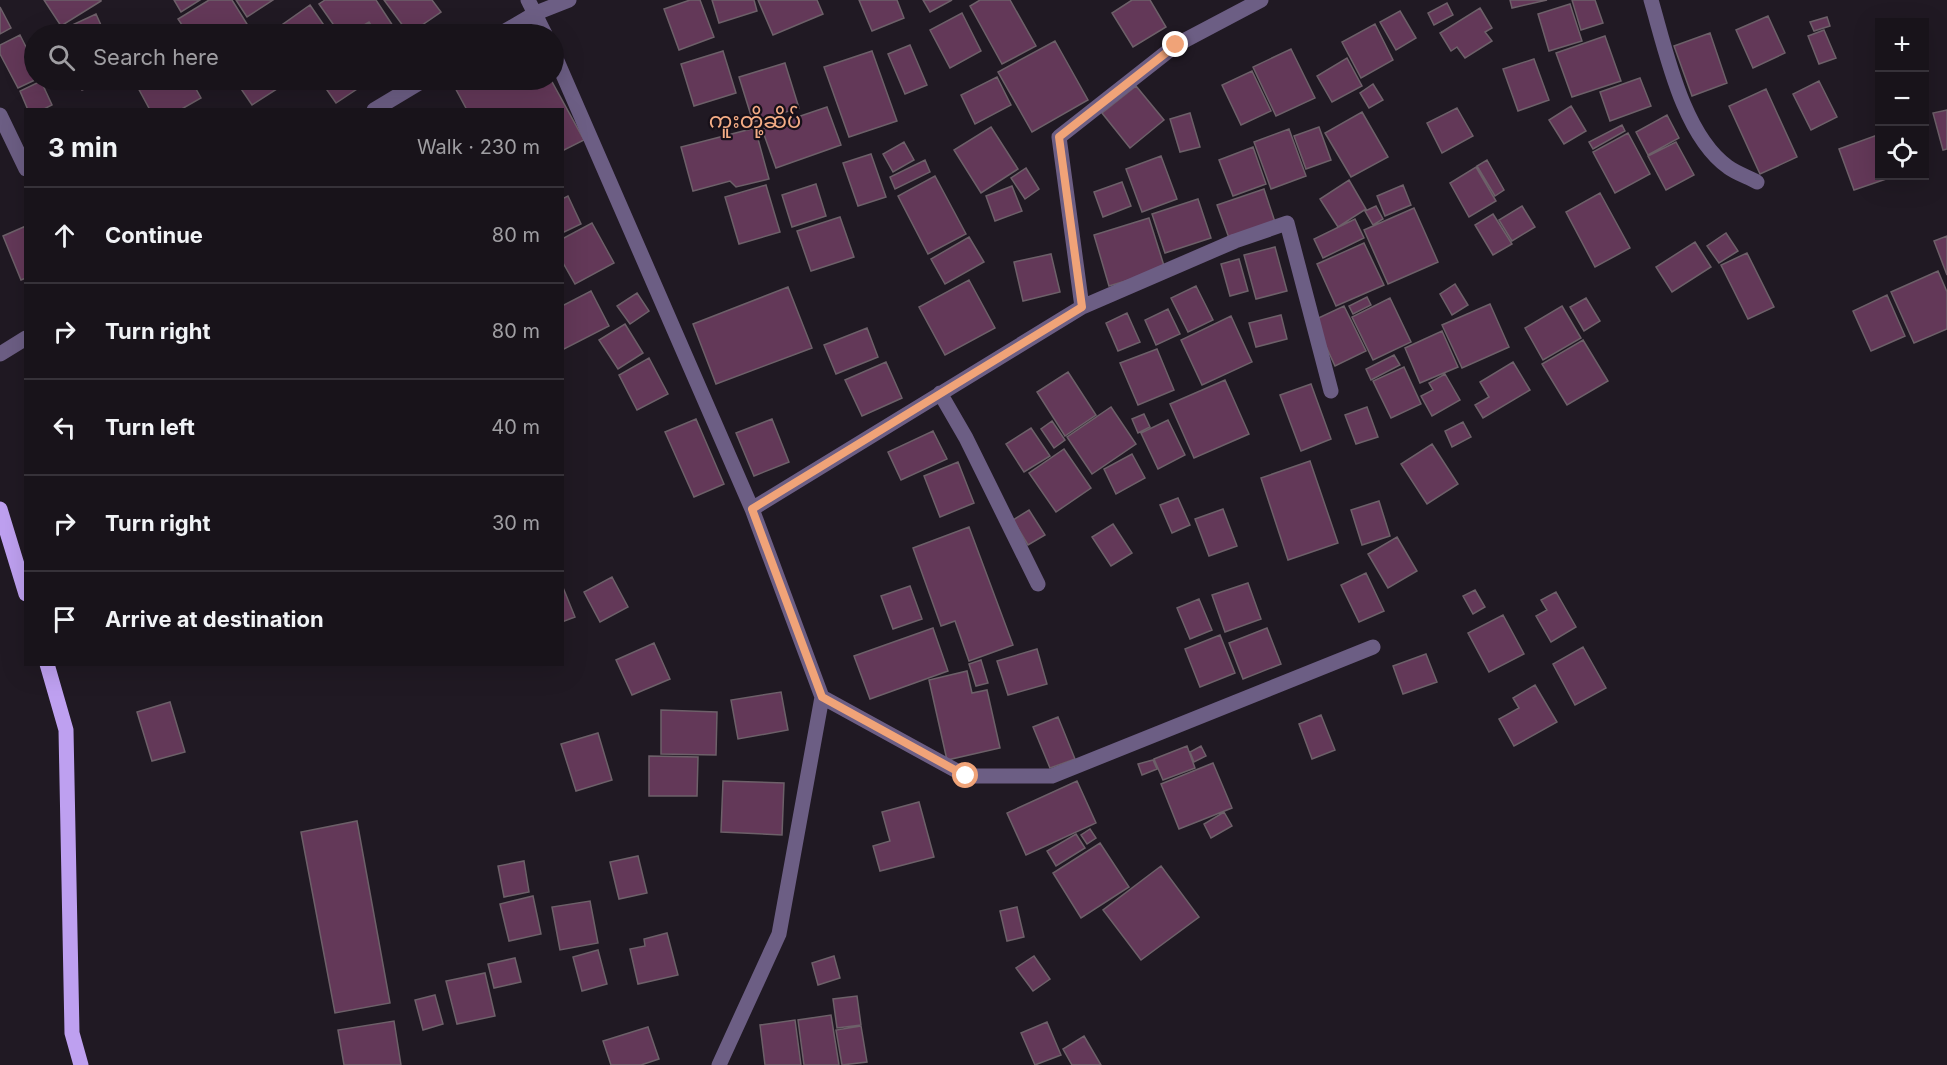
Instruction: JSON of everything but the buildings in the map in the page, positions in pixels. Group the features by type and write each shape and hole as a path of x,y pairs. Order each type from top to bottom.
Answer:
{"main road":[{"path":"0,509 24,587"},
{"path":"48,666 66,730 72,1033 81,1065"}],"street":[{"path":"512,24 532,7 569,0"},
{"path":"1082,307 1059,137 1176,45 1261,0"},
{"path":"1651,0 1689,118 1705,143 1727,167 1757,182"},
{"path":"532,7 540,24"},
{"path":"564,77 752,509 822,697 779,934 719,1065"},
{"path":"377,108 407,90"},
{"path":"0,115 24,165"},
{"path":"752,509 1082,307 1235,241 1287,223 1331,391"},
{"path":"0,354 24,339"},
{"path":"940,393 966,438 1038,584"},
{"path":"822,697 966,776 1052,776 1373,647"}],"district":[{"name":"ကူးတို့ဆိပ်","path":"755,120"}],"route":[{"path":"966,776 822,697 752,509 1082,307 1059,137 1176,45"}]}
